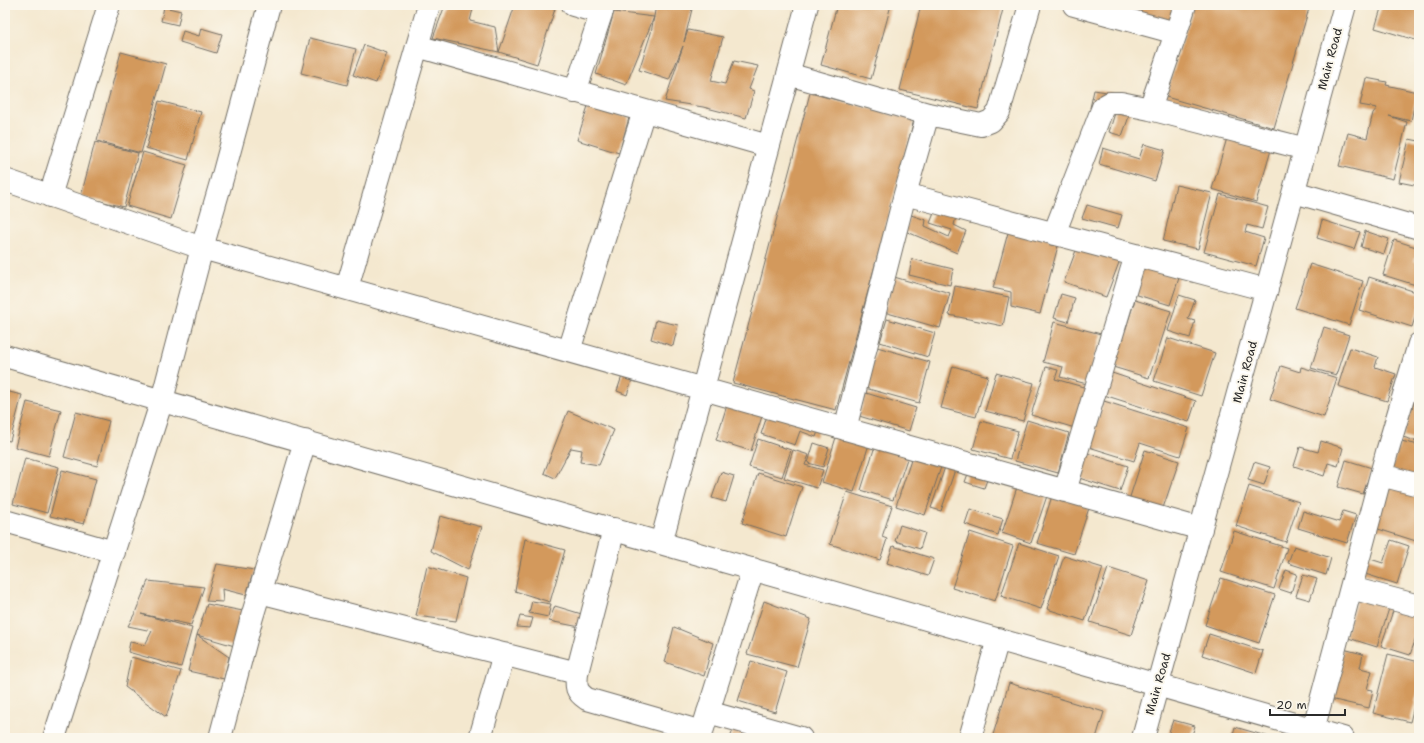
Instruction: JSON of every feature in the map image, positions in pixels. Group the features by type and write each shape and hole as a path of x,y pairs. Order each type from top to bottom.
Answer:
{"street":[{"path":"50,196 109,5"},
{"path":"54,738 162,400 269,5"},
{"path":"347,288 429,5"},
{"path":"573,5 602,9 575,92"},
{"path":"788,74 928,114 981,125 991,121 999,112 1030,5"},
{"path":"1074,5 1176,33"},
{"path":"1150,110 1185,5"},
{"name":"Main Road","path":"1143,738 1345,5"},
{"path":"661,543 788,74 801,7"},
{"path":"417,46 768,146"},
{"path":"1054,234 1103,107 1110,103 1121,103 1306,149"},
{"path":"569,351 644,111"},
{"path":"845,429 928,114"},
{"path":"5,180 202,248 1201,529"},
{"path":"1294,192 1419,228"},
{"path":"906,194 1267,290"},
{"path":"1065,490 1136,256"},
{"path":"1312,734 1381,475 1415,374 1419,344"},
{"path":"5,356 1158,685 1312,734 1343,738"},
{"path":"220,738 260,592 305,441"},
{"path":"1381,475 1419,485"},
{"path":"5,520 114,552"},
{"path":"614,529 578,673 576,686 580,694 587,699 703,727 801,738"},
{"path":"703,727 753,569"},
{"path":"1351,588 1419,606"},
{"path":"260,592 578,673"},
{"path":"970,738 998,640"},
{"path":"480,738 504,654"}],"building":[{"path":"445,5 474,5 470,21 495,27 499,52 433,38"},
{"path":"515,5 541,5 555,9 537,64 499,52"},
{"path":"656,5 693,5 684,42 688,30 723,37 711,81 725,84 734,61 758,66 749,89 754,91 746,118 703,107 665,101 683,46 669,80 639,70 651,33"},
{"path":"837,5 891,5 871,79 821,65"},
{"path":"921,5 1004,5 978,109 900,90"},
{"path":"1114,5 1177,5 1172,22"},
{"path":"1193,5 1310,5 1274,128 1166,97"},
{"path":"1382,5 1419,5 1419,41 1375,28"},
{"path":"164,7 181,11 178,25 161,21"},
{"path":"614,12 654,17 626,85 596,74"},
{"path":"201,28 222,34 216,53 180,42 183,31 199,36"},
{"path":"310,38 356,49 347,85 301,73"},
{"path":"364,45 387,53 376,83 353,75"},
{"path":"121,52 166,64 141,153 97,141"},
{"path":"1366,78 1387,82 1386,85 1417,92 1411,121 1389,116 1407,122 1393,179 1339,166 1348,133 1367,138 1373,113 1377,108 1360,105"},
{"path":"1094,90 1113,93 1109,112 1090,108"},
{"path":"810,93 914,120 836,410 733,383"},
{"path":"159,101 201,112 188,160 146,148"},
{"path":"588,106 629,118 619,153 577,140"},
{"path":"1117,107 1131,111 1122,136 1109,132"},
{"path":"1227,138 1271,150 1256,202 1212,189"},
{"path":"1409,139 1419,141 1419,186 1399,182"},
{"path":"95,142 138,153 124,207 81,196"},
{"path":"1144,144 1165,150 1155,181 1099,164 1103,148 1139,159"},
{"path":"143,152 187,165 171,219 127,206"},
{"path":"1176,185 1212,193 1198,249 1163,241"},
{"path":"1220,194 1268,207 1262,229 1247,225 1245,232 1264,238 1256,266 1204,252"},
{"path":"1087,205 1122,215 1118,228 1082,218"},
{"path":"937,206 957,213 954,225 966,231 957,253 905,231 911,215 926,220 925,226 949,237 952,230 930,223"},
{"path":"1322,220 1360,232 1354,249 1317,238"},
{"path":"1009,229 1059,242 1040,314 1011,307 1011,292 993,288"},
{"path":"1365,231 1389,239 1384,254 1361,247"},
{"path":"1394,240 1419,248 1414,261 1419,262 1419,286 1383,275"},
{"path":"1078,245 1120,260 1106,297 1064,282"},
{"path":"912,259 953,269 950,285 909,275"},
{"path":"1142,260 1181,272 1170,305 1131,293"},
{"path":"1310,264 1363,281 1349,325 1295,308"},
{"path":"894,277 950,293 940,328 884,312"},
{"path":"1369,277 1419,293 1419,305 1412,327 1359,310"},
{"path":"955,286 1009,297 1003,326 949,315"},
{"path":"1061,294 1075,298 1068,322 1054,318"},
{"path":"1179,295 1195,300 1188,319 1195,321 1190,338 1168,331"},
{"path":"1135,300 1171,311 1149,378 1113,367"},
{"path":"887,319 935,333 928,357 880,342"},
{"path":"656,320 678,325 673,346 651,339"},
{"path":"1054,322 1101,334 1087,384 1060,377 1063,367 1043,362"},
{"path":"1324,327 1349,335 1336,375 1311,368"},
{"path":"1168,338 1215,353 1201,396 1154,381"},
{"path":"877,347 930,362 919,403 865,388"},
{"path":"1350,348 1378,357 1375,367 1396,374 1387,401 1338,386"},
{"path":"953,366 988,376 976,417 941,408"},
{"path":"1281,366 1300,372 1301,367 1337,378 1324,417 1270,399"},
{"path":"1046,367 1058,370 1055,379 1087,388 1075,428 1031,415"},
{"path":"624,370 634,373 627,395 617,391"},
{"path":"996,373 1034,383 1023,421 985,411"},
{"path":"1112,373 1196,401 1189,422 1104,395"},
{"path":"1419,386 1419,442 1403,437"},
{"path":"5,391 22,395 10,441 5,440"},
{"path":"866,393 916,408 909,431 859,416"},
{"path":"1104,401 1189,428 1180,456 1140,443 1134,461 1089,447"},
{"path":"27,402 61,410 49,456 15,447"},
{"path":"728,402 763,413 751,451 716,440"},
{"path":"769,410 820,426 816,437 800,431 795,445 761,434"},
{"path":"568,411 614,430 599,465 580,462 582,450 571,448 555,478 544,473"},
{"path":"76,412 109,421 97,466 64,457"},
{"path":"1027,420 1069,433 1058,473 1015,461"},
{"path":"981,421 1018,431 1010,459 973,449"},
{"path":"838,431 870,441 854,492 822,482"},
{"path":"758,439 791,450 782,477 749,467"},
{"path":"1321,441 1343,448 1338,466 1328,463 1324,476 1294,466 1300,447 1318,452"},
{"path":"1401,441 1419,445 1419,477 1391,470"},
{"path":"814,443 829,448 823,467 808,463"},
{"path":"876,443 909,453 893,500 861,490"},
{"path":"793,450 809,455 805,465 823,470 817,488 784,478"},
{"path":"1145,450 1179,461 1162,511 1129,500"},
{"path":"1087,453 1128,466 1120,491 1079,478"},
{"path":"913,454 942,464 925,515 896,506"},
{"path":"25,458 59,467 47,513 13,504"},
{"path":"1346,460 1372,468 1363,494 1338,487"},
{"path":"1254,462 1270,467 1264,485 1248,480"},
{"path":"946,464 956,467 941,511 931,508"},
{"path":"62,470 96,479 84,524 50,516"},
{"path":"969,471 988,477 984,488 965,482"},
{"path":"721,472 734,476 726,502 712,498"},
{"path":"758,473 802,487 786,537 742,523"},
{"path":"1019,481 1049,490 1031,543 1002,533"},
{"path":"1249,486 1299,502 1286,542 1236,526"},
{"path":"1389,486 1419,496 1419,542 1375,528"},
{"path":"847,492 892,506 882,537 887,539 880,560 830,544"},
{"path":"1053,493 1090,505 1074,554 1037,543"},
{"path":"970,509 1003,519 998,535 965,524"},
{"path":"1303,511 1339,522 1343,511 1356,515 1347,543 1298,528"},
{"path":"440,516 482,527 468,570 431,551"},
{"path":"900,525 925,533 920,549 895,541"},
{"path":"1234,531 1287,548 1274,589 1221,572"},
{"path":"970,532 1013,546 995,601 952,588"},
{"path":"525,539 565,550 550,602 515,591"},
{"path":"1391,540 1409,546 1397,584 1362,573 1367,558 1383,563"},
{"path":"1019,543 1059,556 1041,609 1001,596"},
{"path":"893,546 934,559 928,576 887,563"},
{"path":"1294,546 1331,558 1326,575 1288,563"},
{"path":"1064,556 1103,568 1085,621 1047,609"},
{"path":"217,564 254,570 246,595 222,589 223,602 206,601"},
{"path":"427,566 466,578 456,621 416,616"},
{"path":"1108,568 1149,581 1131,635 1090,622"},
{"path":"1286,570 1297,574 1291,593 1279,589"},
{"path":"1303,575 1317,579 1310,600 1296,596"},
{"path":"1221,578 1275,595 1259,643 1205,625"},
{"path":"148,581 204,587 191,625 141,614 192,628 181,667 128,652 130,642 145,645 152,631 128,626"},
{"path":"1359,592 1391,602 1377,647 1345,637"},
{"path":"532,601 551,604 548,617 529,613"},
{"path":"764,601 811,619 797,667 747,654"},
{"path":"207,604 248,612 238,647 197,635"},
{"path":"1395,605 1419,613 1419,629 1410,655 1381,646"},
{"path":"555,606 585,615 580,627 549,621"},
{"path":"520,616 533,618 530,628 517,627"},
{"path":"674,627 713,643 704,676 665,662"},
{"path":"1209,634 1263,651 1256,673 1202,655"},
{"path":"197,635 229,657 224,679 188,671"},
{"path":"1419,643 1419,657 1415,656"},
{"path":"1343,649 1363,654 1360,668 1372,671 1367,689 1373,690 1369,708 1330,699"},
{"path":"1388,654 1419,662 1419,686 1410,722 1373,713"},
{"path":"131,657 181,671 166,717 125,687"},
{"path":"751,661 787,672 775,712 738,701"},
{"path":"1009,683 1104,712 1096,738 992,738"},
{"path":"1419,712 1419,722 1416,721"},
{"path":"1173,720 1195,726 1191,738 1178,738 1168,735"},
{"path":"1235,727 1273,738 1232,738"},
{"path":"733,730 759,738 730,738"}]}
